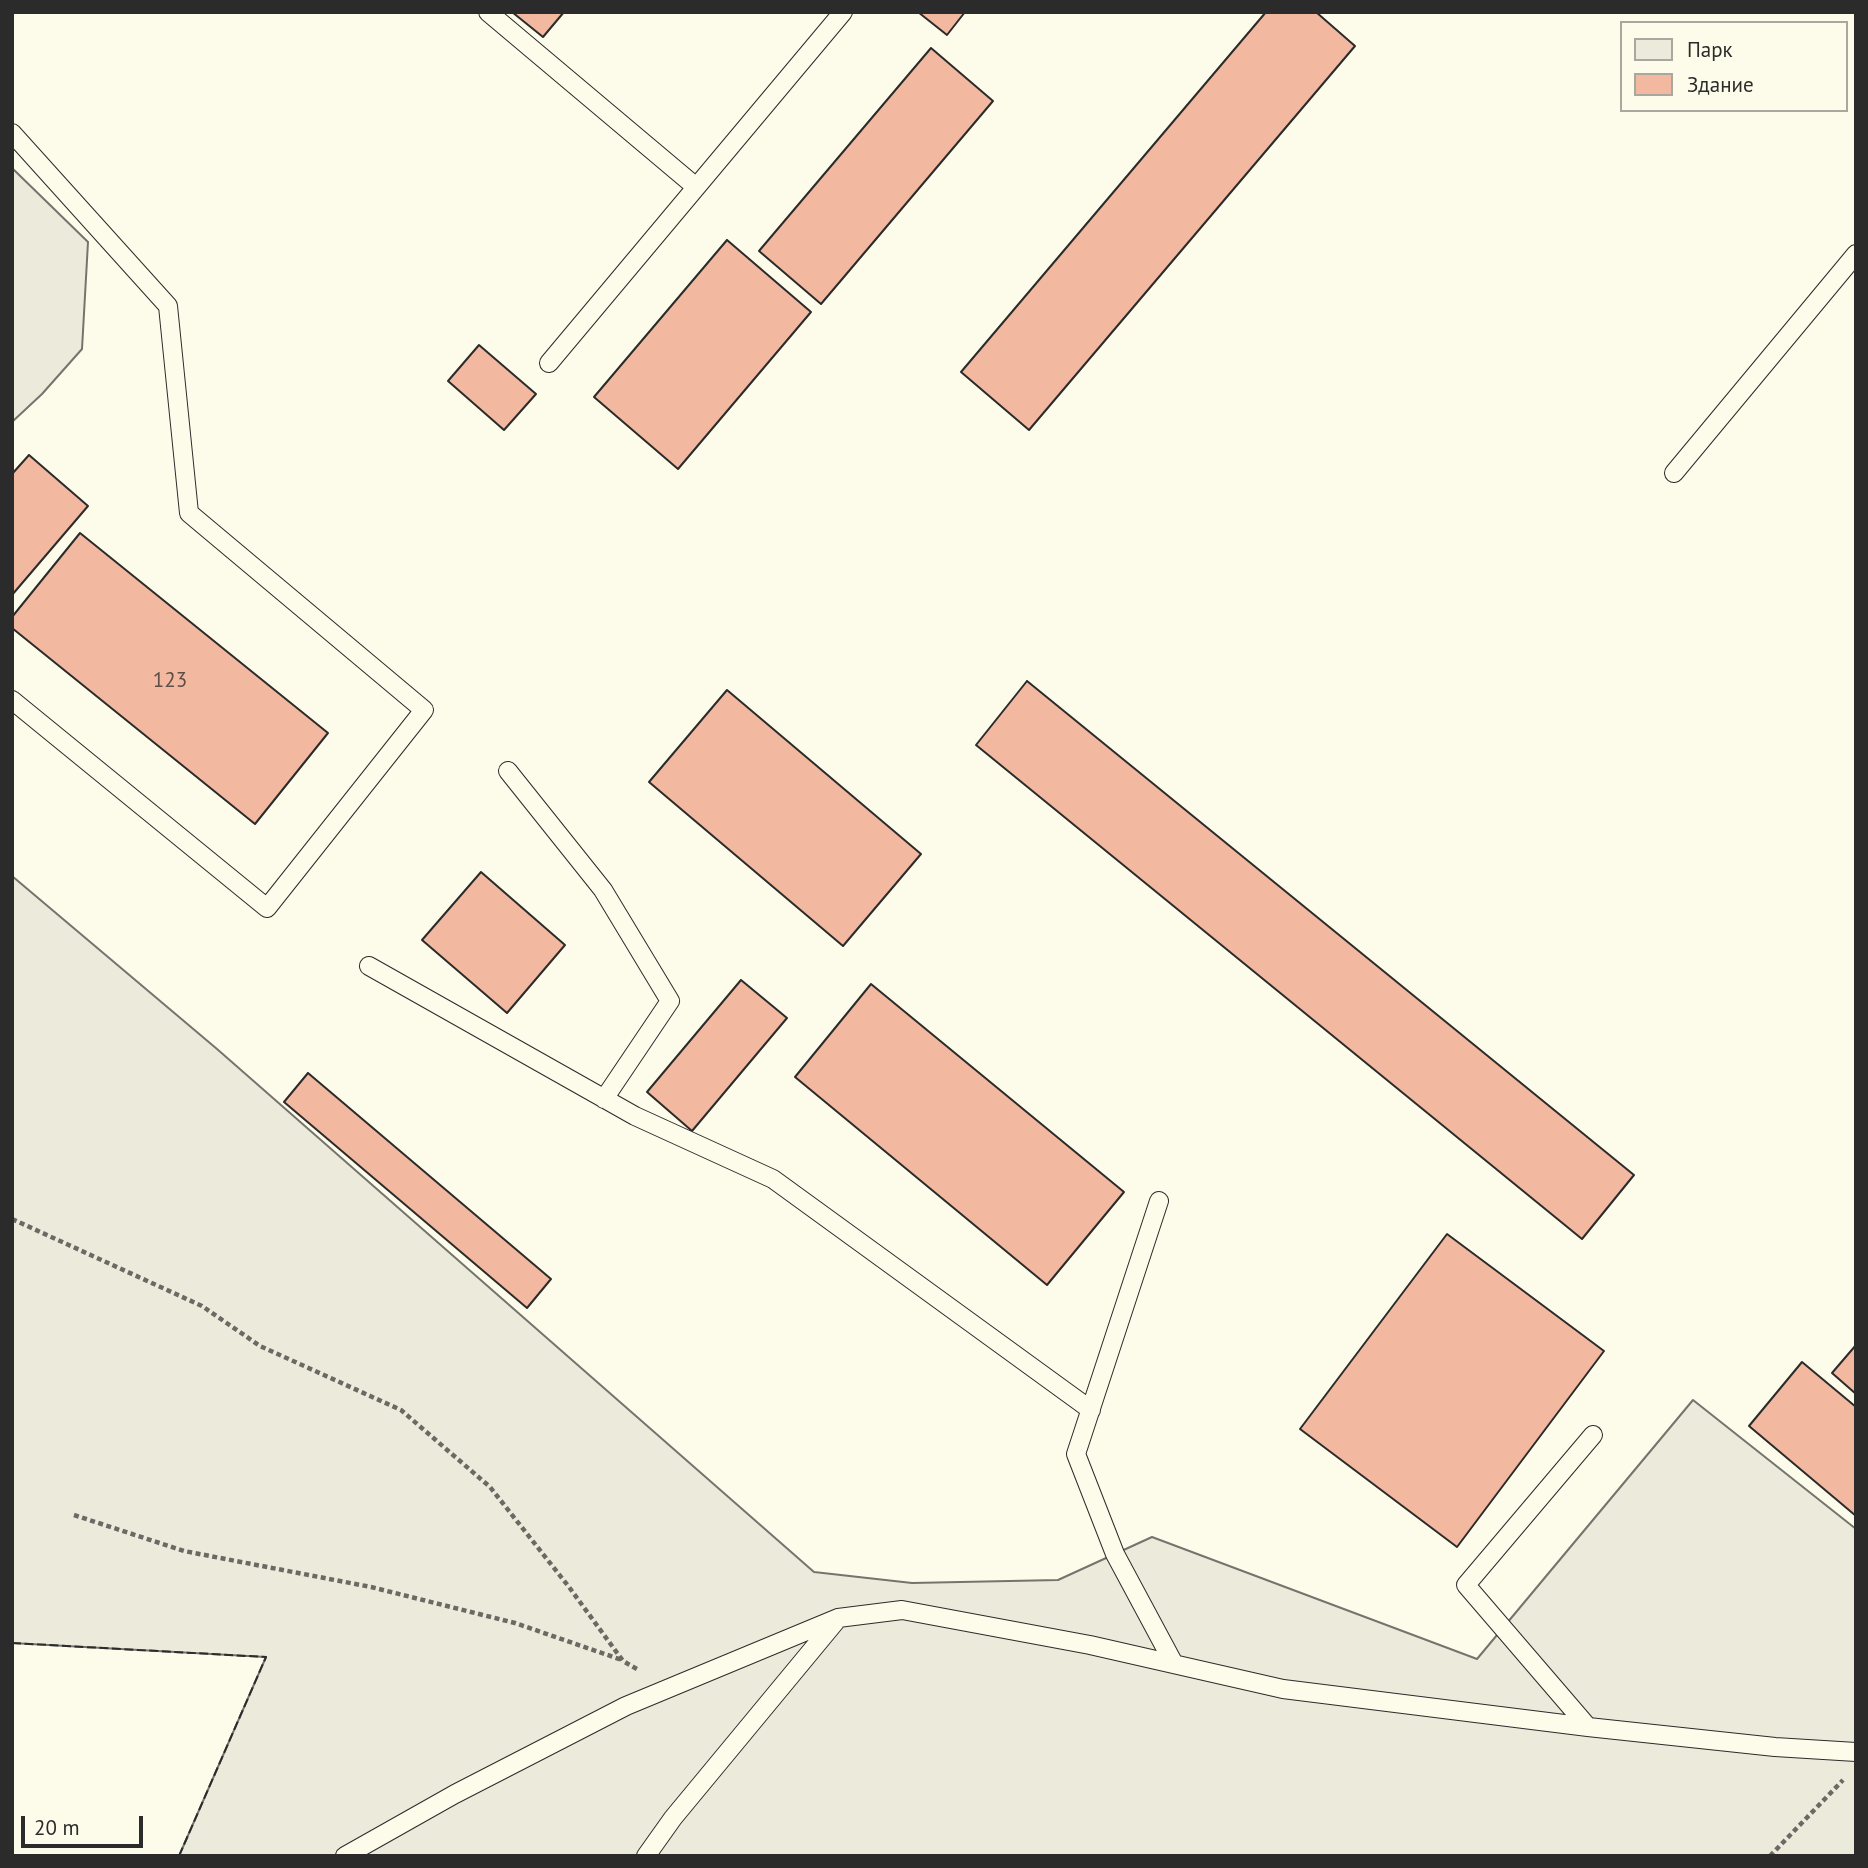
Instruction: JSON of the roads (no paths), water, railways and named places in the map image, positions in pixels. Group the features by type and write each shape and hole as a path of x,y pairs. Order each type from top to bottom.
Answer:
{"lane":[{"path":"488,12 696,187"},
{"path":"549,363 843,12"},
{"path":"12,134 168,306 189,513 424,710 267,908 12,700"},
{"path":"1674,473 1856,254"},
{"path":"508,771 603,890 670,1002 604,1099"},
{"path":"369,966 635,1116 773,1179 1091,1410"},
{"path":"1159,1201 1076,1454 1115,1554 1174,1664"},
{"path":"1588,1727 1466,1585 1593,1435"},
{"path":"345,1856 455,1794 626,1706 838,1618 902,1610 1090,1645 1283,1689 1588,1727 1775,1747 1856,1752"},
{"path":"646,1856 673,1818 838,1618"}]}
